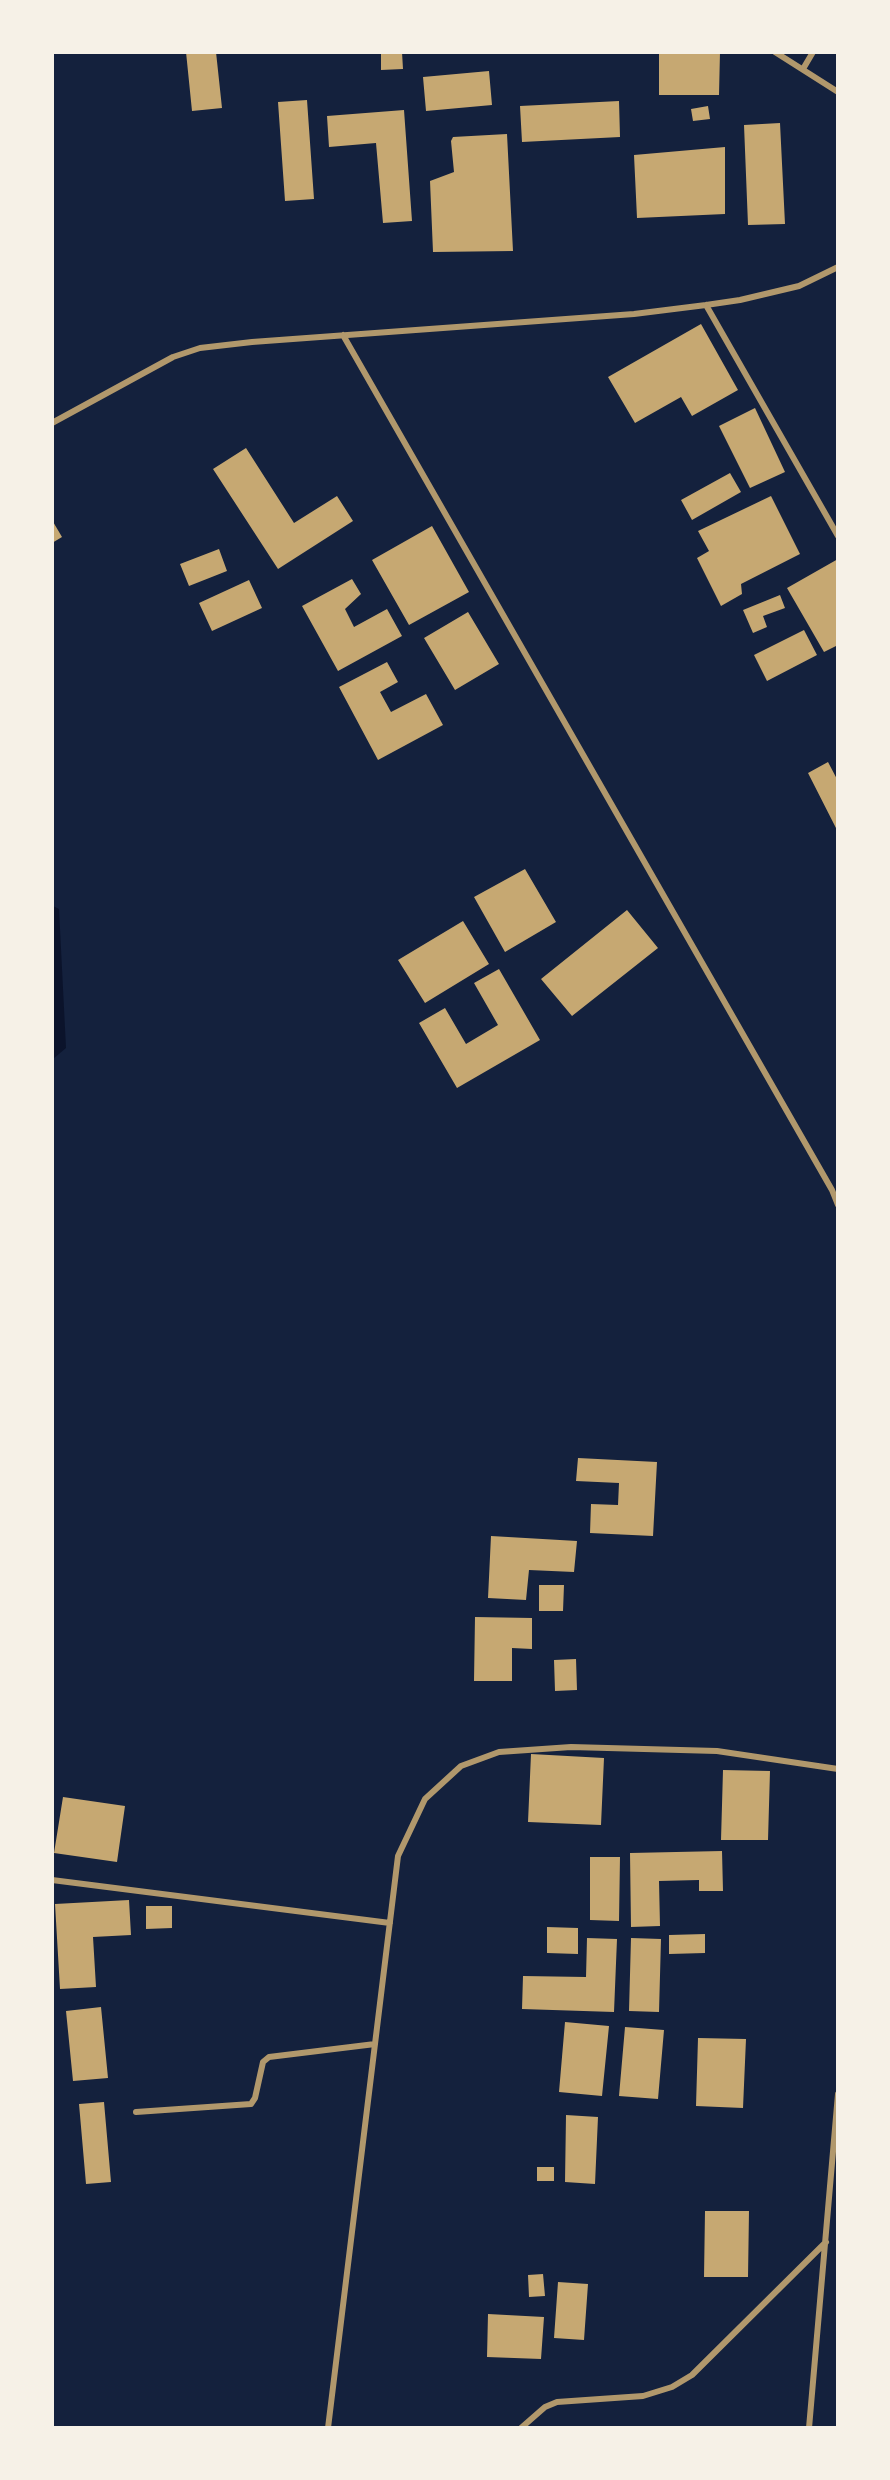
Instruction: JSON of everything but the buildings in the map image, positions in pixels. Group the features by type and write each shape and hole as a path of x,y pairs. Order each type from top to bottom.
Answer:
{"street":[{"path":"775,52 837,92"},
{"path":"802,69 813,52"},
{"path":"52,423 173,357 200,348 252,342 634,314 706,305 740,300 799,286 837,267"},
{"path":"706,305 837,536"},
{"path":"344,335 832,1190 837,1205"},
{"path":"328,2427 398,1856 425,1799 462,1766 499,1752 571,1747 717,1751 837,1769"},
{"path":"52,1880 390,1923"},
{"path":"136,2112 251,2104 255,2098 263,2062 269,2057 375,2044"},
{"path":"809,2427 837,2094"},
{"path":"521,2427 544,2407 557,2402 643,2396 661,2391 692,2375 826,2241"}],"water":[{"path":"53,906 59,909 66,1048 53,1059"}]}
